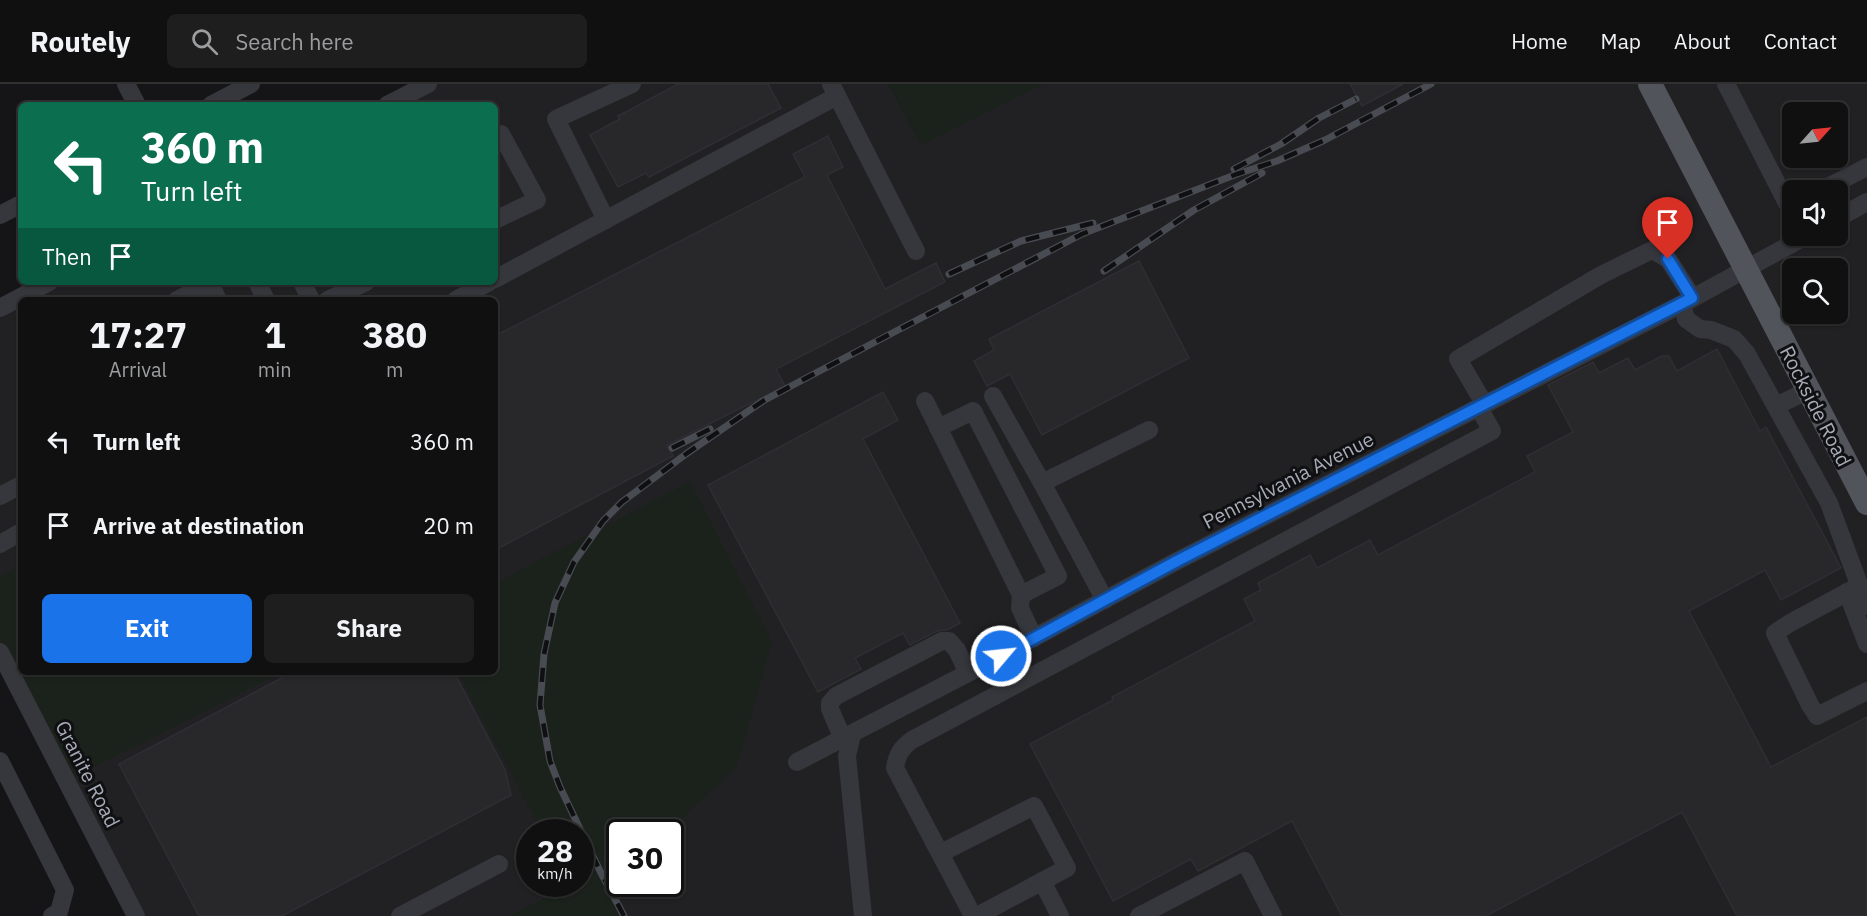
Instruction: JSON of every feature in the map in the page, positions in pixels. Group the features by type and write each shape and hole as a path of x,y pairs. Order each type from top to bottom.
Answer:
{"main road":[{"name":"Rockside Road","path":"1650,84 1867,503"}],"street":[{"path":"126,84 135,102"},
{"path":"217,102 251,84"},
{"path":"606,220 556,119 632,84"},
{"path":"1726,84 1782,192"},
{"path":"392,102 419,86"},
{"path":"498,277 606,220 834,90 916,251"},
{"path":"498,136 501,134 537,200 498,215"},
{"path":"1842,180 1867,167"},
{"path":"1848,212 1867,202"},
{"path":"0,215 18,206"},
{"name":"Pennsylvania Avenue","path":"797,762 1177,561 1687,301 1786,246"},
{"path":"941,853 1034,806 1066,868 975,916 895,768 903,747 912,740 1492,431 1458,359 1601,275 1653,250 1668,259 1687,301 1686,319 1700,329 1711,330 1734,339 1747,354 1776,406 1828,503 1867,644"},
{"path":"21,297 43,285"},
{"path":"183,297 207,285"},
{"path":"334,297 356,285"},
{"path":"462,297 484,285"},
{"path":"0,308 18,298"},
{"path":"1776,406 1809,390"},
{"path":"993,396 1105,600"},
{"path":"924,401 1021,595 1020,608 1034,638"},
{"path":"938,428 973,411 1058,576 1021,595"},
{"path":"1042,483 1149,430"},
{"path":"0,496 18,487"},
{"path":"0,544 18,534"},
{"path":"1853,589 1867,606"},
{"path":"1853,589 1775,633 1817,717 1867,691"},
{"path":"863,916 847,737 830,709 830,703 836,696 942,641 949,641 957,650 968,673"},
{"name":"Granite Road","path":"0,652 136,916"},
{"path":"0,761 65,890 59,912 52,916"},
{"path":"1139,916 1245,861 1273,916"},
{"path":"400,916 499,864"},
{"path":"1042,881 1060,916"}],"shaded area":[{"path":"428,84 889,84 921,144 1042,84 1867,84 1867,916 624,916 614,897 684,897 684,819 606,819 606,882 594,859 594,819 516,819 516,897 549,897 511,916 135,916 0,652 0,308 18,298 18,675 498,675 498,297 21,297 43,285 498,285 498,102 393,102"},
{"path":"889,84 1042,84 921,145"},
{"path":"690,482 772,641 737,766 682,819 606,819 606,868 600,871 606,882 606,897 614,897 624,916 511,916 548,897 594,897 594,819 535,819 460,675 498,675 498,581"},
{"path":"18,567 18,675 276,675 66,781 0,652 0,576"}],"building":[{"path":"678,84 768,84 781,108 649,177 646,173 618,187 590,135 620,119 618,116"},
{"path":"1350,84 1403,84 1362,106"},
{"path":"828,136 843,167 827,175 885,289 936,263 945,282 776,369 785,386 667,445 673,456 498,548 498,334 805,177 793,154"},
{"path":"1139,261 1189,358 1042,435 1010,374 987,386 974,361 994,350 989,339"},
{"path":"1717,349 1760,431 1766,427 1841,568 1781,600 1765,570 1689,611 1771,767 1867,717 1867,916 1737,916 1682,812 1486,916 1342,916 1292,821 1198,871 1191,859 1113,901 1030,744 1113,700 1112,697 1255,621 1244,599 1261,590 1258,583 1310,555 1317,568 1370,540 1378,555 1535,472 1527,456 1573,432 1548,385 1593,362 1599,373 1628,358 1635,370 1662,356 1669,356 1677,371"},
{"path":"883,392 898,420 863,439 960,623 947,630 937,631 910,645 903,633 855,658 861,669 818,692 708,485"},
{"path":"287,675 456,675 505,770 511,795 282,916 199,916 119,764"}],"railway":[{"path":"624,916 560,787 550,761 540,705 544,654 555,603 574,562 603,521 622,502 686,454 763,401 810,376 1082,234 1237,174 1277,161 1325,140 1431,84"},
{"path":"1234,169 1281,144 1319,118 1356,99"},
{"path":"1104,271 1194,210 1262,173"},
{"path":"949,274 1021,241 1093,223"},
{"path":"672,448 710,429"}],"route":[{"path":"1001,656 1177,561 1692,298 1668,259"}]}
